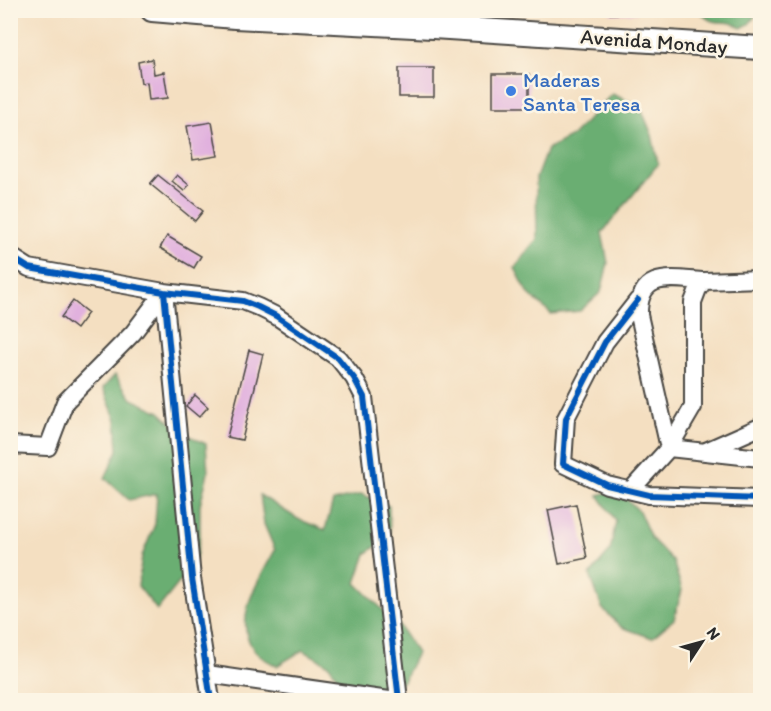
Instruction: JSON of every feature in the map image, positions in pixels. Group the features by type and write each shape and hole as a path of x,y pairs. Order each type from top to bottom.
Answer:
{"main road":[{"name":"Avenida Monday","path":"152,10 433,19 760,48"}],"street":[{"path":"10,256 29,268 164,292 243,301 276,316 338,357 354,378 364,397 399,700"},
{"path":"760,279 704,281 664,278 651,283 605,342 566,418 563,464 607,485 649,495 760,499"},
{"path":"631,490 669,448 693,407 693,302 704,281"},
{"path":"10,446 48,447 64,402 133,333 164,292"},
{"path":"164,292 192,578 211,700"},
{"path":"638,300 639,315 669,448"},
{"path":"706,451 760,427"},
{"path":"669,448 760,458"},
{"path":"207,674 389,700"}],"green space":[{"path":"700,11 759,11 749,24 741,28 731,23 710,20"},
{"path":"612,94 640,106 652,135 658,164 602,233 608,263 601,292 580,311 551,314 528,293 515,268 537,239 536,178 547,149 572,136"},
{"path":"115,375 132,399 160,412 180,431 206,444 208,473 200,505 200,536 195,563 157,610 138,586 142,556 155,524 157,494 129,500 105,478 118,450 116,420 103,388"},
{"path":"617,490 639,511 651,538 673,561 682,590 674,619 652,638 621,627 602,608 590,575 610,551 616,521 598,495"},
{"path":"361,494 389,506 390,536 366,554 356,583 400,627 417,653 403,681 375,697 345,688 329,665 303,650 277,666 258,655 254,650 245,625 250,599 275,550 264,524 260,495 298,519 325,530 333,501"}],"building":[{"path":"610,10 637,10 637,13 610,14"},
{"path":"152,59 154,74 164,72 168,98 149,100 147,82 141,83 138,62"},
{"path":"399,68 434,68 434,97 399,97"},
{"name":"Maderas Santa Teresa","path":"493,74 529,74 529,107 493,107"},
{"path":"212,122 218,156 193,160 187,126"},
{"path":"158,175 203,211 195,221 150,184"},
{"path":"177,175 189,185 184,191 172,181"},
{"path":"167,236 201,256 194,268 160,248"},
{"path":"73,301 88,313 76,329 61,317"},
{"path":"249,350 263,354 242,440 227,437"},
{"path":"195,395 208,407 199,417 186,406"},
{"path":"576,504 587,558 559,564 548,510"}],"cycle path":[{"path":"10,256 29,268 164,292 243,301 276,316 338,358 354,378 364,397 399,700"},
{"path":"164,292 192,578 211,700"},
{"path":"638,300 605,342 566,418 563,464 607,485 649,495 760,499"}],"place":[{"name":"Maderas Santa Teresa","path":"511,91"}]}
